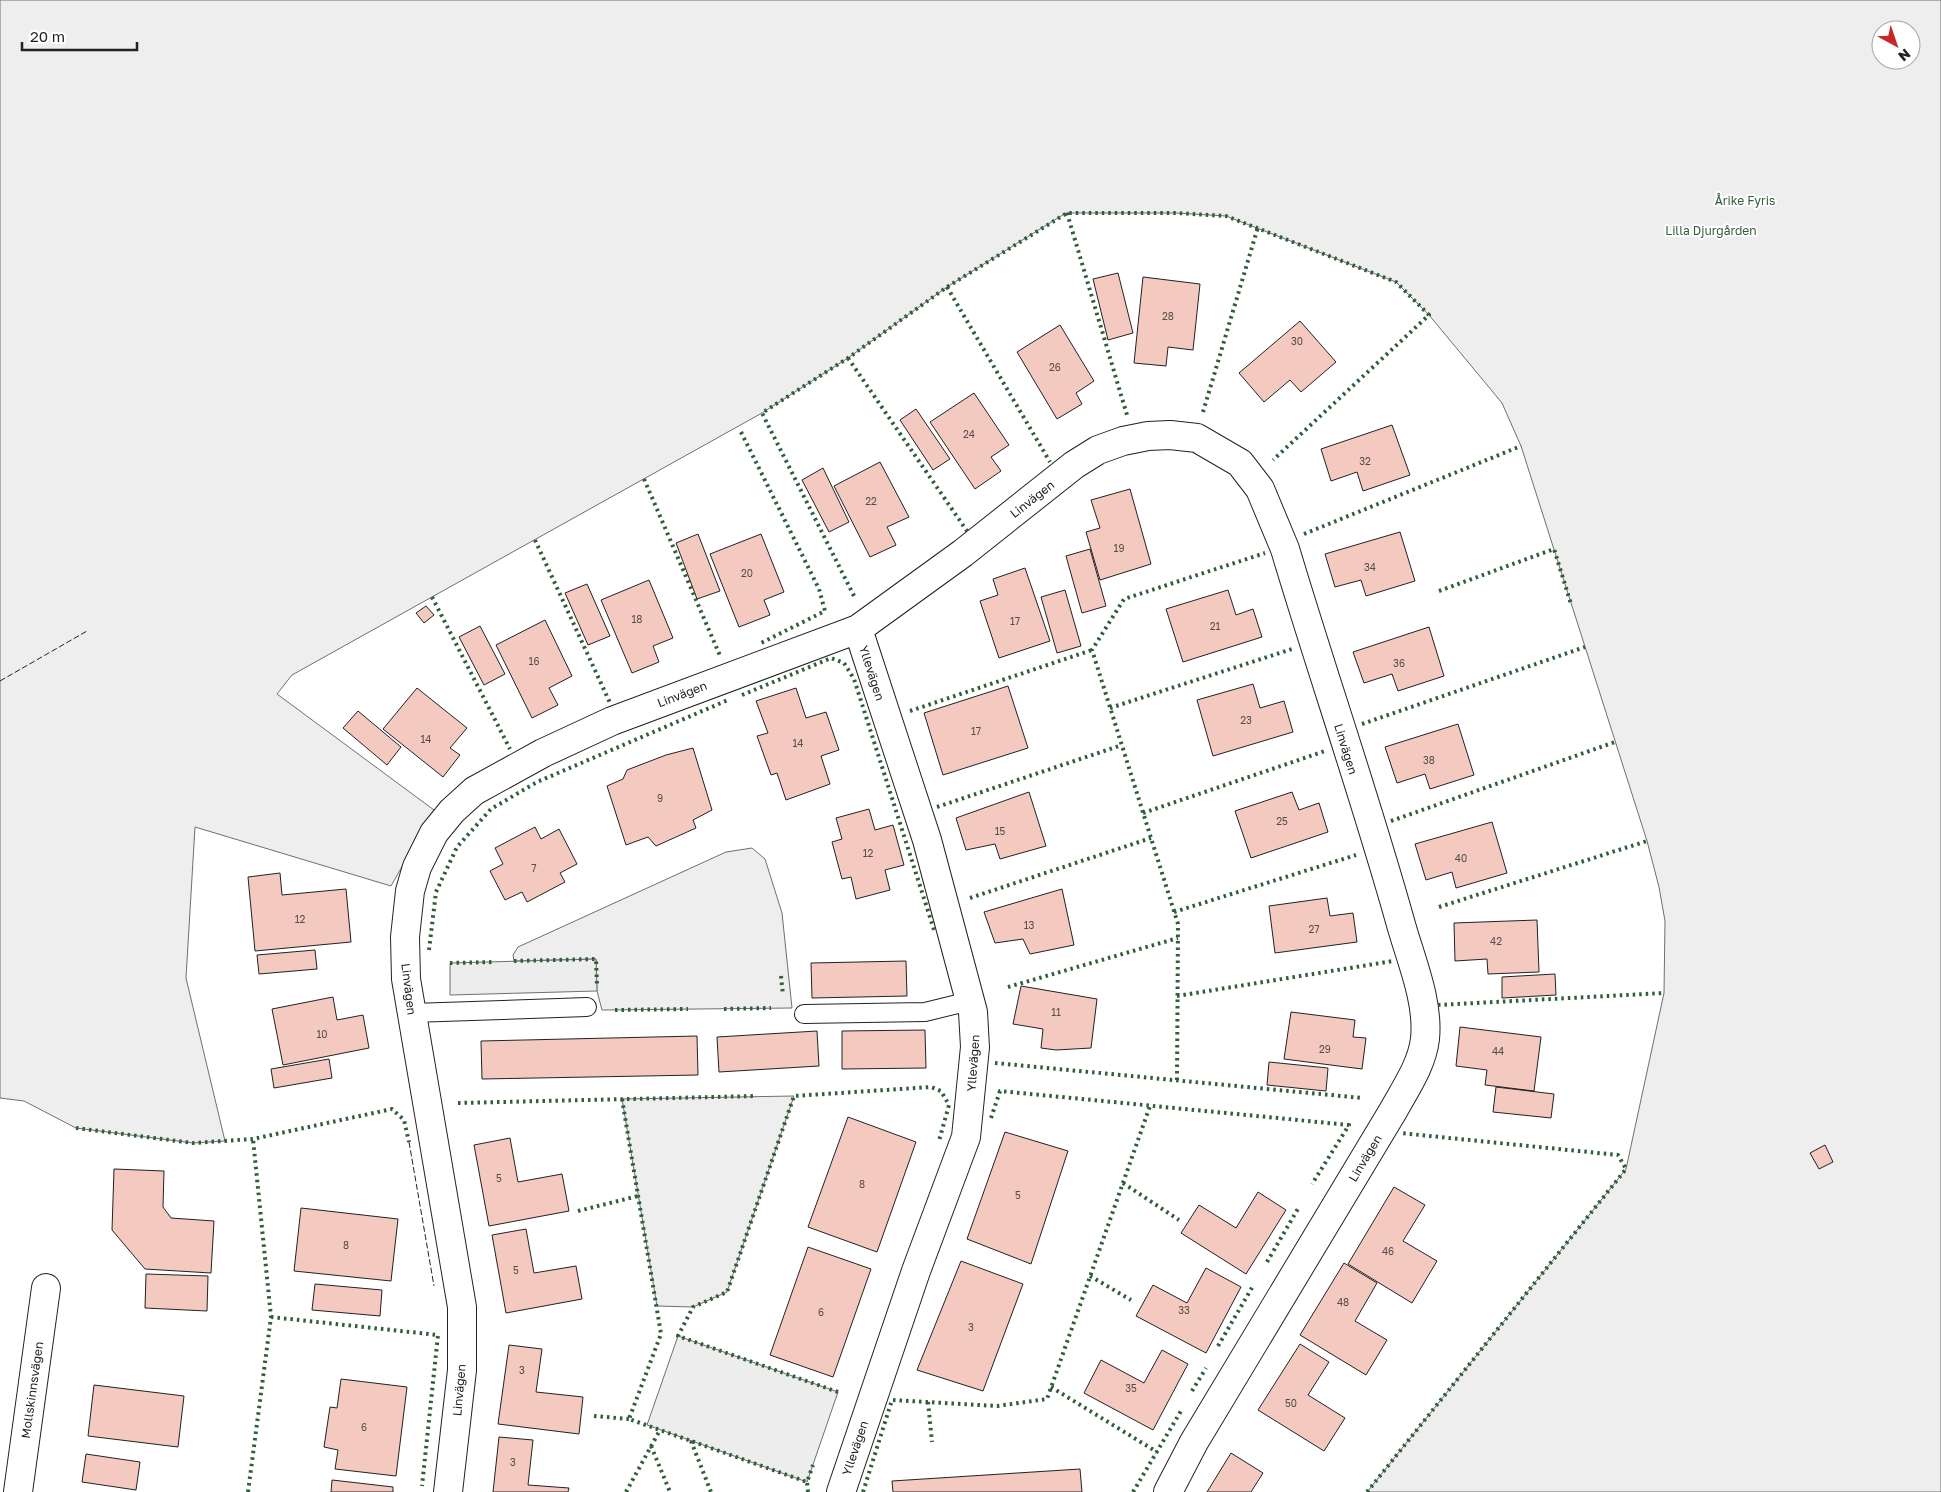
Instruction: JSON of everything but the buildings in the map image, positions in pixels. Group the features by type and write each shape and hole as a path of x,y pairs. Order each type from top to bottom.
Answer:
{"street":[{"name":"Linvägen","path":"448,1492 462,1370 462,1307 406,979 405,937 410,891 417,867 434,833 452,811 474,791 543,753 612,721 858,629 963,553 1074,465 1098,450 1123,441 1148,436 1170,435 1197,438 1240,463 1260,490 1285,548 1389,881 1422,999 1425,1040 1415,1071 1393,1111 1194,1442 1168,1492"},
{"name":"Yllevägen","path":"841,1492 916,1271 966,1137 976,1030 927,840 858,629"},
{"name":"Mollskinnsvägen","path":"18,1492 46,1288"}],"lane":[{"path":"804,1014 925,1012 970,1001"},
{"path":"412,1013 587,1007"}],"green space":[{"name":"Lilla Djurgården","path":"0,0 1941,0 1941,1492 1367,1492 1626,1169 1664,993 1665,921 1659,887 1647,841 1521,446 1502,403 1429,315 1396,282 1226,216 1176,213 1066,213 947,287 848,358 762,413 292,675 277,694 434,810 391,886 195,827 186,978 225,1141 193,1143 76,1128 24,1101 0,1098"},
{"path":"752,848 765,859 782,913 792,1008 602,1010 597,991 596,959 514,961 513,955 518,947 726,852"},
{"path":"794,1096 727,1292 693,1307 657,1306 622,1099"}],"shaded area":[{"path":"596,959 597,991 450,995 450,963"},
{"path":"678,1336 838,1392 807,1482 647,1425"}],"hedge":[{"path":"1067,213 1127,415"},
{"path":"854,596 762,413 848,358 947,287 1067,213 1176,213 1226,216 1396,282 1429,315 1273,460"},
{"path":"1203,412 1258,227"},
{"path":"947,287 1050,462"},
{"path":"848,358 967,531"},
{"path":"741,432 819,589 825,611 761,643"},
{"path":"1304,534 1521,446"},
{"path":"644,479 721,658"},
{"path":"535,540 611,705"},
{"path":"1439,591 1554,549 1571,604"},
{"path":"1177,1080 1178,924 1092,650 1124,599 1265,553"},
{"path":"432,597 510,749"},
{"path":"1362,724 1585,647"},
{"path":"1110,708 1295,648"},
{"path":"910,711 1092,650"},
{"path":"742,695 831,658 844,663 854,679 935,933"},
{"path":"429,950 436,892 457,847 491,809 537,782 728,700"},
{"path":"1391,821 1615,742"},
{"path":"937,807 1122,745"},
{"path":"1143,813 1325,751"},
{"path":"970,898 1151,838"},
{"path":"1439,907 1647,841"},
{"path":"1174,912 1356,855"},
{"path":"1008,987 1178,938"},
{"path":"514,961 596,959 597,985"},
{"path":"1177,996 1393,961"},
{"path":"450,963 495,962"},
{"path":"781,976 783,995"},
{"path":"1438,1005 1664,993"},
{"path":"724,1009 771,1008"},
{"path":"615,1010 688,1009"},
{"path":"995,1063 1362,1098"},
{"path":"838,1392 678,1336 693,1307 727,1292 794,1096 931,1087 941,1091 949,1105 939,1141"},
{"path":"991,1118 1000,1091 1349,1125 1312,1184"},
{"path":"458,1103 757,1096"},
{"path":"622,1099 661,1334 629,1419 807,1482"},
{"path":"863,1492 892,1400 997,1406 1047,1399 1150,1106"},
{"path":"76,1128 193,1143 253,1139 392,1109 404,1120 409,1142"},
{"path":"1367,1492 1626,1169 1618,1155 1400,1133"},
{"path":"248,1492 271,1317 253,1139"},
{"path":"1123,1183 1179,1220"},
{"path":"578,1211 638,1196"},
{"path":"1267,1262 1299,1207"},
{"path":"1090,1276 1131,1300"},
{"path":"1218,1346 1253,1286"},
{"path":"271,1317 438,1335 422,1486"},
{"path":"1192,1391 1206,1368"},
{"path":"1051,1387 1157,1452"},
{"path":"928,1402 932,1442"},
{"path":"1133,1492 1181,1411"},
{"path":"594,1416 629,1419"},
{"path":"626,1492 660,1430"},
{"path":"691,1441 711,1492"},
{"path":"651,1446 670,1492"},
{"path":"808,1492 807,1482 813,1465"}],"fence":[{"path":"0,681 87,631"},
{"path":"409,1142 434,1286"}],"park label":[{"name":"Årike Fyris","path":"1745,200"}]}
